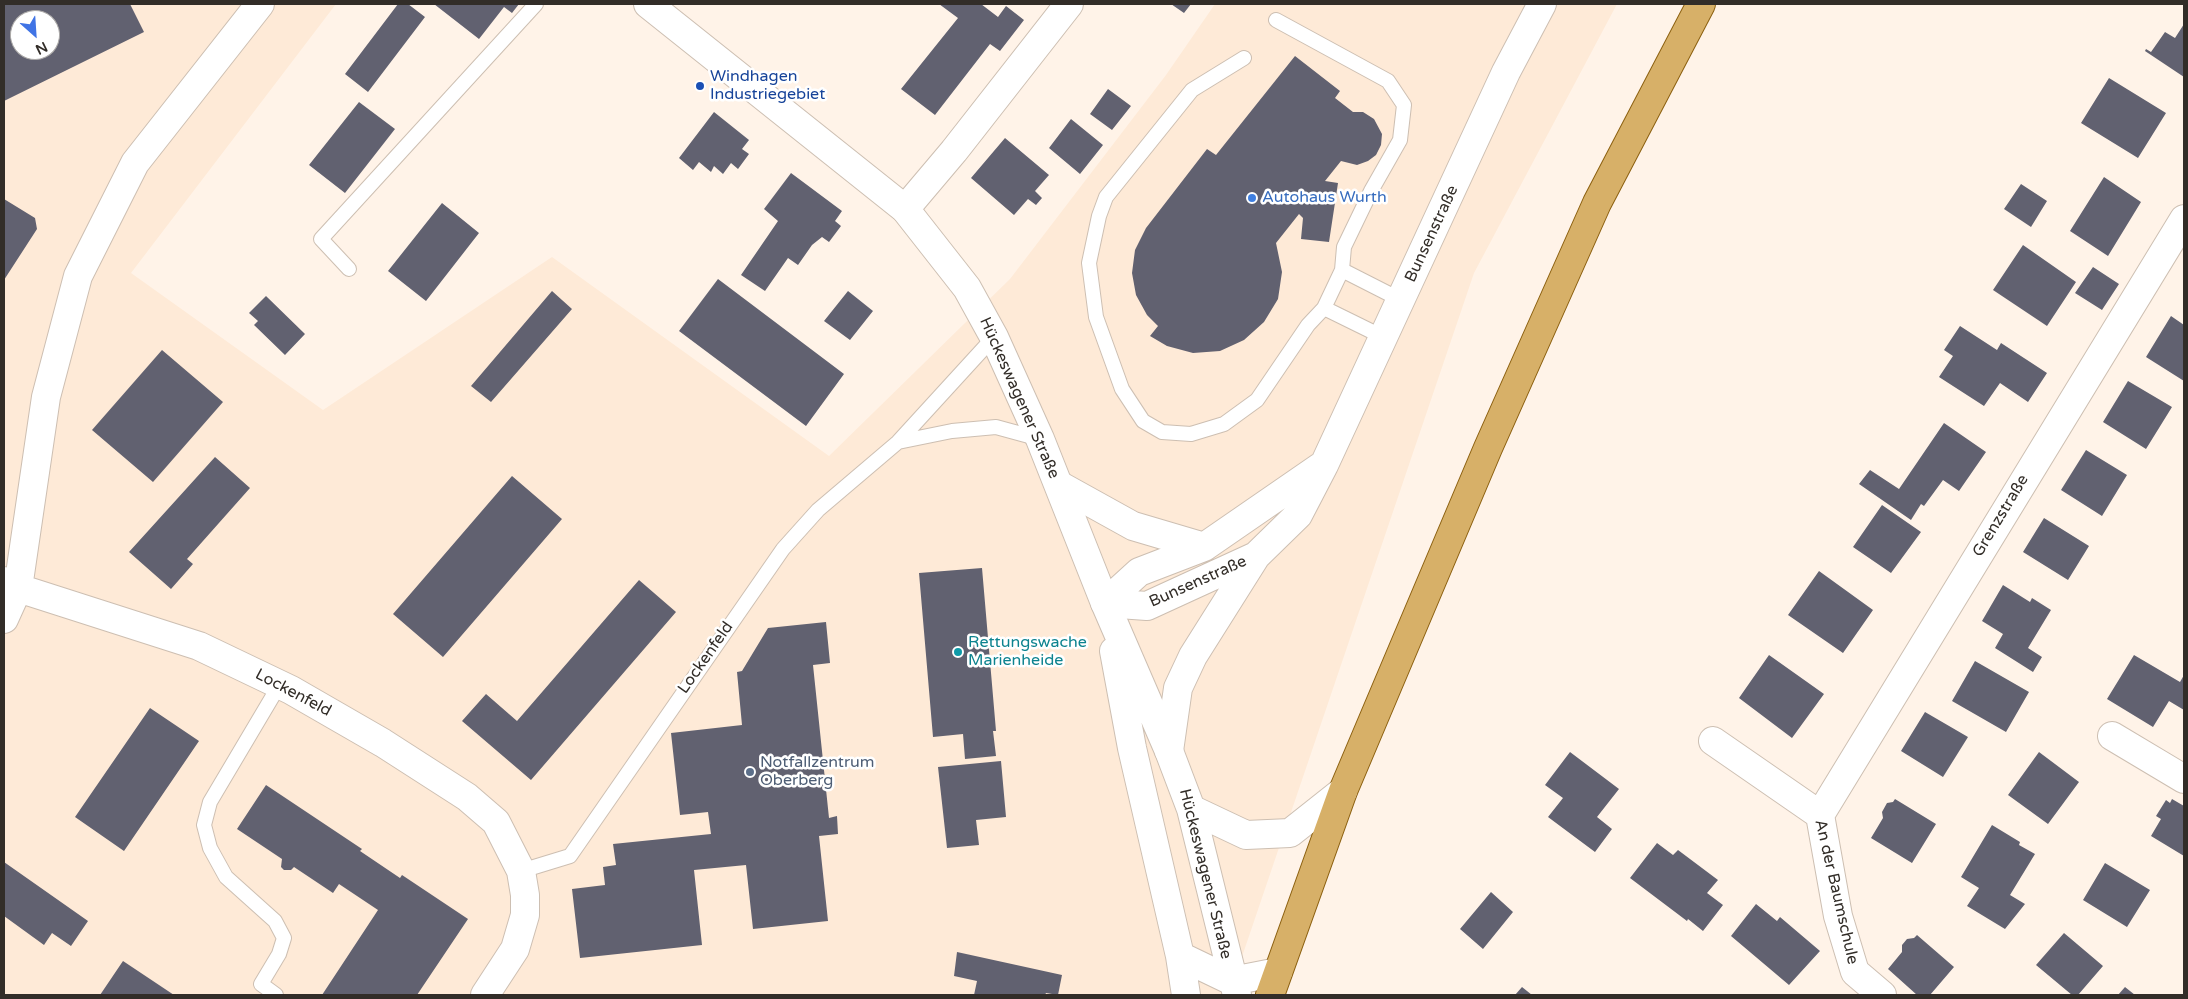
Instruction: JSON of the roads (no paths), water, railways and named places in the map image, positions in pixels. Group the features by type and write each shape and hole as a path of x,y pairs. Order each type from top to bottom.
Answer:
{"main road":[{"path":"1274,984 1343,791 1488,448 1593,212 1702,4"}],"street":[{"path":"4,619 46,397 78,276 135,163 260,4"},
{"name":"Hückeswagener Straße","path":"648,4 905,209 968,288 994,337 1040,439 1106,603 1169,751 1191,809 1234,988"},
{"path":"905,209 954,151 1069,4"},
{"name":"Bunsenstraße","path":"1169,751 1178,688 1194,656 1256,556 1298,515 1324,465 1506,72 1542,4"},
{"name":"Grenzstraße","path":"1820,814 2184,219"},
{"name":"Bunsenstraße","path":"1106,603 1139,572 1204,547 1324,465"},
{"name":"Bunsenstraße","path":"1059,485 1133,526 1204,547"},
{"name":"Bunsenstraße","path":"1106,603 1147,606 1256,556"},
{"name":"Lockenfeld","path":"11,585 199,646 280,684 383,743 467,797 496,822 521,871 525,908 515,948 485,995"},
{"name":"Hückeswagener Straße","path":"1106,603 1132,748 1180,956 1186,995"},
{"path":"2112,736 2184,779"},
{"name":"An der Baumschule","path":"1713,741 1820,814 1838,916 1855,972 1882,995"},
{"path":"1191,809 1246,835 1290,833 1343,791"},
{"name":"Hückeswagener Straße","path":"1180,956 1234,988 1274,984"}],"lane":[{"path":"349,269 321,239 536,4"},
{"path":"1244,58 1192,90 1106,197 1099,216 1089,263 1096,316 1122,389 1143,421 1162,432 1191,434 1224,424 1258,400 1308,325 1324,308 1342,270 1344,247 1370,191 1400,140 1404,105 1388,81 1276,20"},
{"path":"1342,270 1401,300"},
{"path":"1324,308 1383,337"},
{"name":"Lockenfeld","path":"521,871 570,856 783,549 818,510 898,442 994,337"},
{"name":"Lockenfeld","path":"898,442 952,431 996,427 1040,439"},
{"path":"276,995 261,984 280,954 284,938 274,921 226,877 210,848 204,825 210,802 280,684"}],"place":[{"name":"Windhagen Industriegebiet","path":"700,86"},
{"name":"Autohaus Wurth","path":"1252,198"},
{"name":"Rettungswache Marienheide","path":"958,652"},
{"name":"Notfallzentrum Oberberg","path":"750,772"}]}
